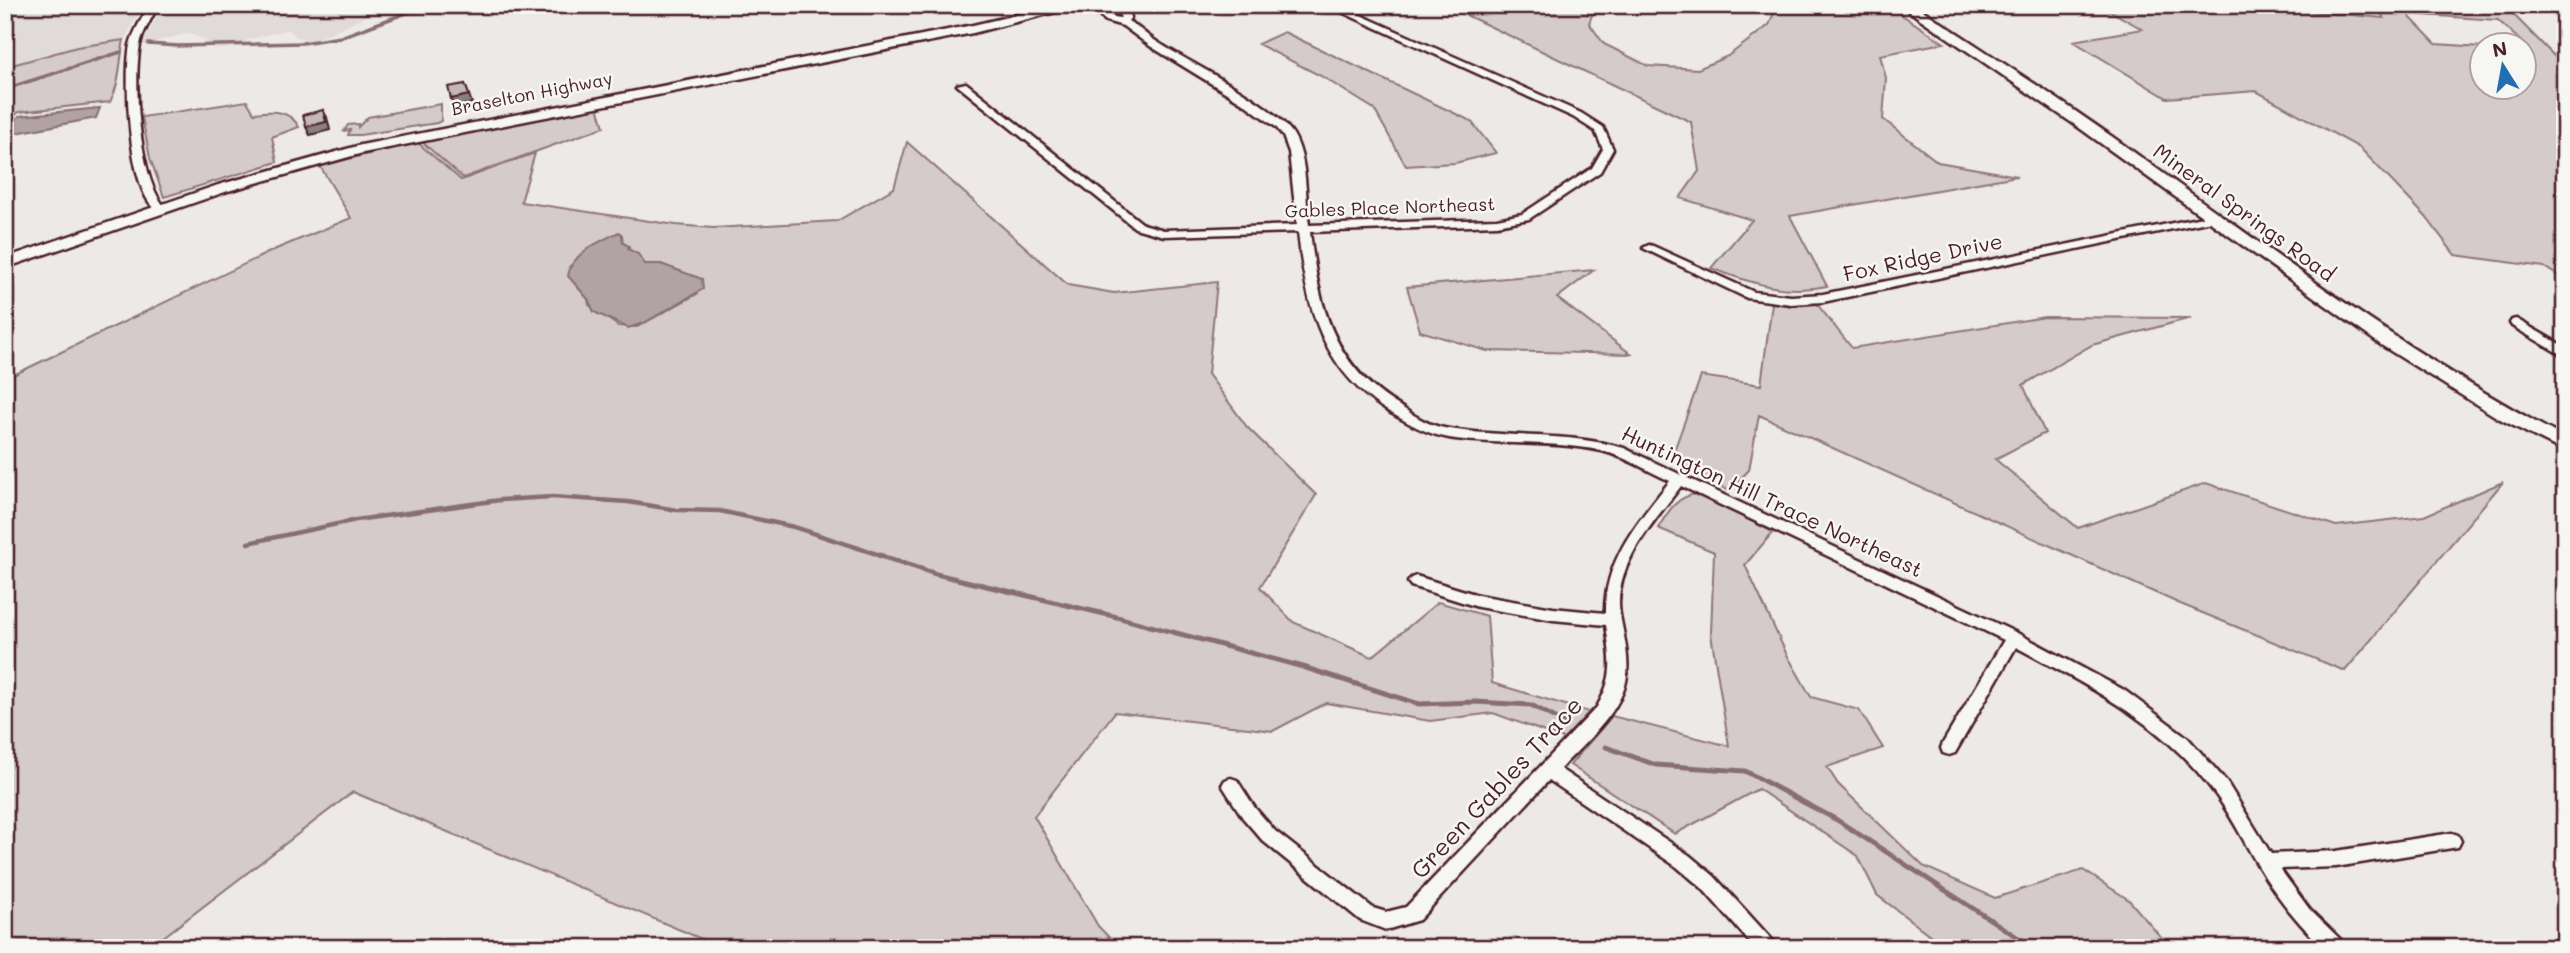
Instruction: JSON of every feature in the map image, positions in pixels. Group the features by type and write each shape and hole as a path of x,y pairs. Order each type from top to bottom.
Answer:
{"main road":[{"name":"Braselton Highway","path":"5,263 160,208 298,165 398,140 962,31 1077,5"}],"street":[{"path":"154,5 135,43 132,105 140,163 155,205 160,208"},
{"name":"Huntington Hill Trace Northeast","path":"1091,5 1112,20 1123,22 1264,111 1287,132 1297,171 1310,284 1324,333 1341,360 1366,388 1398,412 1425,427 1452,434 1597,444 1619,451 2013,638 2118,695 2181,742 2220,786 2266,862 2303,916 2336,948"},
{"path":"1119,5 1126,17 1123,22"},
{"name":"Gables Place Northeast","path":"962,85 1139,226 1164,233 1497,222 1525,217 1597,170 1608,149 1599,129 1577,115 1330,5"},
{"name":"Mineral Springs Road","path":"1906,5 2107,140 2212,218 2415,361 2477,399 2565,446"},
{"name":"Fox Ridge Drive","path":"1649,248 1751,295 1791,300 1823,298 2212,218"},
{"path":"2516,323 2565,353"},
{"name":"Green Gables Trace","path":"1231,785 1249,813 1269,836 1367,914 1386,921 1412,914 1603,712 1616,687 1618,651 1612,603 1618,569 1636,535 1680,478"},
{"path":"1416,582 1478,601 1553,614 1614,620"},
{"path":"1949,748 2013,638"},
{"path":"1548,770 1683,861 1708,882 1767,948"},
{"path":"2266,862 2336,859 2452,841"}],"shaded area":[{"path":"5,5 143,5 124,40 77,47 5,67"},
{"path":"163,5 389,5 313,41 297,37 288,29 225,49 214,49 205,40 189,33 142,45"},
{"path":"1445,5 1596,5 1589,23 1604,44 1648,66 1698,69 1728,56 1769,25 1777,5 1887,5 1944,43 1880,55 1886,78 1883,119 1938,162 2017,176 1790,216 1827,286 1797,289 1754,283 1711,268 1752,220 1680,198 1699,171 1691,122"},
{"path":"2100,5 2246,5 2384,18 2375,5 2504,5 2531,32 2511,32 2498,20 2407,14 2436,44 2468,46 2468,102 2538,102 2538,40 2565,67 2565,280 2544,267 2455,255 2426,217 2360,148 2256,91 2167,98 2073,41 2142,29"},
{"path":"1284,32 1471,121 1496,153 1455,163 1406,166 1374,109 1321,76 1258,44"},
{"path":"124,40 118,79 110,102 19,112 5,123 5,67 77,47"},
{"path":"247,101 254,113 285,114 299,127 272,137 277,162 164,197 150,158 142,117"},
{"path":"441,104 441,121 437,123 360,135 348,135 350,130 344,131 348,125 358,124 358,127 368,117"},
{"path":"598,107 604,127 463,178 421,141"},
{"path":"100,108 96,118 5,135 19,116"},
{"path":"417,142 461,180 535,153 521,202 713,228 837,221 894,188 907,142 1068,285 1114,293 1217,282 1208,374 1247,427 1316,495 1260,587 1293,622 1372,657 1438,602 1487,616 1492,683 1589,712 1564,739 1493,713 1430,721 1326,703 1273,731 1115,712 1034,816 1098,926 1119,948 723,948 353,792 149,948 5,948 5,379 276,249 351,218 320,166","holes":["588,249 628,249 645,264 661,264 675,270 697,294 637,327 618,326 589,305 588,299 575,284 569,267"]},
{"path":"619,232 623,243 638,254 645,264 661,264 702,279 703,289 644,323 628,328 594,312 588,299 568,276 570,268 581,254"},
{"path":"1594,270 1557,298 1631,354 1487,351 1420,331 1407,287"},
{"path":"1772,303 1794,306 1817,304 1852,348 2045,317 2191,318 2092,345 2023,385 2045,433 1995,459 2078,528 2206,483 2336,526 2424,516 2503,482 2345,671 2178,603 1759,415 1749,470 1729,491 1671,459 1701,376 1761,385"},
{"path":"1698,494 1773,532 1745,565 1786,653 1811,697 1859,710 1883,748 1827,767 1838,784 1923,866 1995,898 2083,870 2129,900 2170,948 1947,948 1877,895 1858,856 1758,789 1675,834 1570,765 1612,716 1729,746 1711,634 1714,552 1658,528 1679,501"}],"building":[{"path":"465,84 469,95 451,99 448,87"},
{"path":"323,110 326,122 306,127 303,115"}],"waterway":[{"path":"148,44 178,46 303,43 341,37 428,5"},
{"path":"5,89 121,52"},
{"path":"248,543 356,520 500,500 552,497 628,502 677,510 720,511 794,527 883,556"},
{"path":"878,555 936,574 1113,616 1303,667 1419,704 1475,702 1531,705 1567,724"},
{"path":"1606,747 1656,765 1745,771 1837,820 2034,948"}]}
